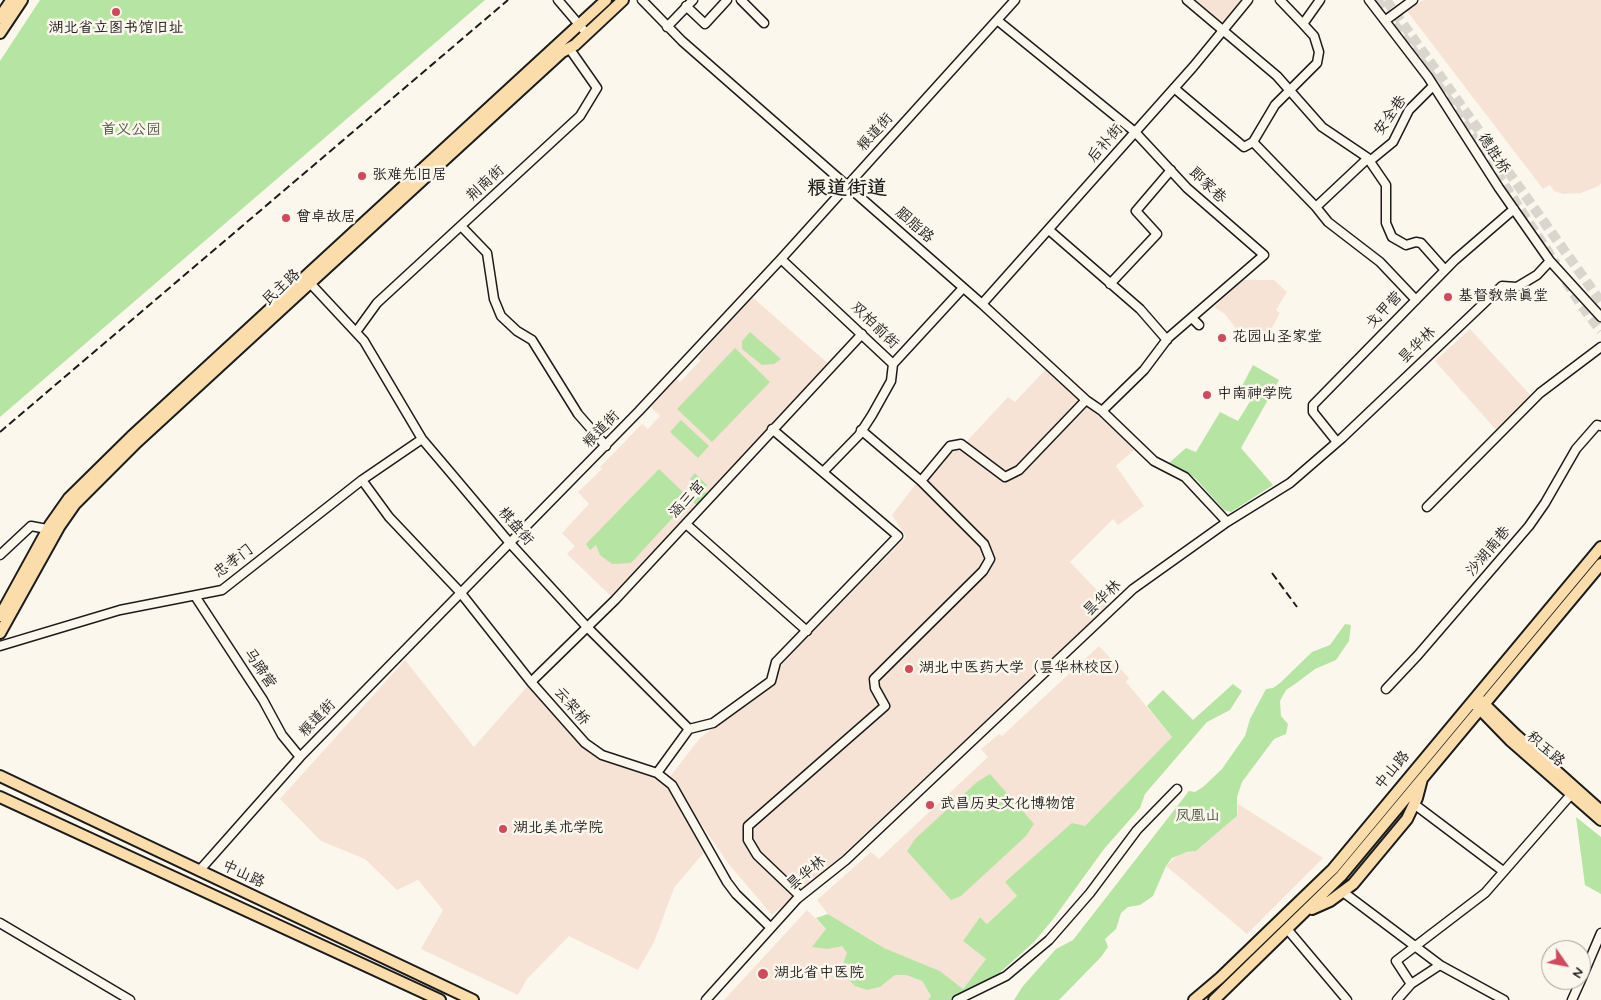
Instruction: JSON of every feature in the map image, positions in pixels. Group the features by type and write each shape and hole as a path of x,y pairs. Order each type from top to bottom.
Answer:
{"highway":[{"path":"0,18 12,0"}],"main road":[{"path":"0,33 22,0"},
{"name":"民主路","path":"0,616 47,529 69,498 131,437 606,0"},
{"name":"民主路","path":"0,633 59,527 75,504 137,442 562,52 587,34 623,0"},
{"name":"中山路","path":"1194,1000 1332,868 1601,547"},
{"name":"中山路","path":"1218,999 1341,876 1422,776 1601,564"},
{"name":"积玉路","path":"1473,698 1511,740 1601,811"},
{"name":"中山路","path":"0,776 473,1000"},
{"path":"1308,910 1330,901 1343,892 1407,819 1414,804 1422,776"},
{"name":"积玉路","path":"1574,791 1601,820"},
{"name":"中山路","path":"0,797 440,1000"},
{"path":"390,976 396,964"}],"street":[{"path":"558,0 587,34"},
{"name":"胭脂路","path":"642,0 667,27 982,304 1086,400 1102,411 1154,461 1185,477 1227,522"},
{"path":"667,27 693,0"},
{"path":"686,6 705,24 727,0"},
{"path":"741,0 764,23"},
{"name":"粮道街","path":"199,871 300,757 509,542 606,446 781,259 1015,0"},
{"path":"1187,0 1277,76 1322,127 1371,160 1371,163 1386,185 1386,223 1392,237 1406,244 1421,243 1445,270"},
{"name":"后补街","path":"982,304 1174,88 1248,0"},
{"path":"1174,88 1244,147 1253,142 1275,104 1317,63 1319,52 1314,36 1280,0"},
{"path":"1303,24 1320,0"},
{"name":"德胜桥","path":"1369,0 1433,86 1550,261 1601,317"},
{"path":"1386,20 1413,0"},
{"name":"郎家巷","path":"997,20 1135,132 1187,188 1264,255 1167,340"},
{"name":"荆南街","path":"356,332 377,303 580,116 597,88 569,48"},
{"name":"安全巷","path":"1316,207 1366,160 1371,160 1392,142 1409,110 1433,86"},
{"path":"1253,142 1316,207 1328,222 1380,262 1416,300"},
{"path":"1110,284 1157,234 1136,210 1171,170"},
{"name":"戈甲营","path":"1337,442 1313,412 1313,405 1445,270 1514,209"},
{"path":"461,226 487,253 494,299 501,316 517,331 532,340 578,414 606,446"},
{"path":"1049,230 1140,309 1167,340 1144,370 1102,411"},
{"name":"双柏前街","path":"781,259 893,364 963,288"},
{"name":"昙华林","path":"706,1000 800,896 846,860 1133,589 1227,522 1290,483 1337,442 1502,286 1517,286 1537,275 1550,261"},
{"name":"棋盘街","path":"310,283 364,341 396,391 422,439 509,542 587,627 689,729"},
{"name":"涵三宫","path":"531,682 686,524 862,334"},
{"path":"1427,507 1540,392 1601,347"},
{"path":"824,472 861,430 891,381 893,364"},
{"path":"922,481 950,446 962,444 1005,477 1019,470 1086,400"},
{"name":"沙湖南巷","path":"1386,688 1418,655 1529,526 1545,503 1576,449 1597,425 1601,426"},
{"path":"656,773 689,729 713,724 771,681 776,662 898,536 772,430"},
{"path":"800,896 757,855 748,840 748,826 885,706 875,688 874,679 983,571 990,559 984,544 922,481 861,430"},
{"name":"忠孝门","path":"0,646 120,610 222,590 362,480 422,439"},
{"name":"云架桥","path":"362,480 389,517 460,592 531,682 584,743 602,756 656,773 672,785 732,888 770,927"},
{"path":"686,524 807,631"},
{"path":"0,555 31,526 47,529"},
{"name":"马蹄营","path":"196,596 207,617 263,700 282,735 300,757"},
{"path":"957,1000 1006,976 1049,940 1090,893 1137,830 1177,789"},
{"path":"1411,984 1396,962 1484,893 1574,791"},
{"path":"1414,804 1503,871"},
{"path":"1343,892 1440,965 1504,1000"},
{"path":"0,923 130,1000"},
{"path":"1288,930 1347,1000"},
{"path":"1591,956 1601,933"},
{"path":"1398,1000 1411,984 1440,965"},
{"path":"1209,987 1218,999"}],"shaded area":[{"path":"1192,0 1241,0 1221,26"},
{"path":"1423,0 1601,0 1601,183 1599,186 1581,193 1563,194 1554,191 1550,185 1543,189 1407,11"},
{"path":"1243,280 1274,280 1287,292 1276,310 1280,313 1263,344 1236,329 1225,314 1214,307"},
{"path":"751,296 831,366 615,600 567,554 575,546 562,533 589,504 578,492 602,469 600,467 642,424 648,429 660,416 651,407 676,379 680,382 701,360 698,358"},
{"path":"1470,329 1532,397 1498,432 1435,361"},
{"name":"湖北中医药大学（昙华林校区）","path":"1046,369 1135,449 1116,466 1144,506 1118,525 1113,519 1070,562 1110,604 834,863 772,915 728,863 669,778 700,738 750,701 795,650 906,537 892,515 941,451 964,448 967,441 1008,397 1015,402"},
{"path":"1099,646 1129,678 1126,682 1172,737 1085,826 1005,882 1017,896 987,924 980,917 963,941 986,959 963,989 940,971 884,948 828,914 817,900 871,852 879,859 988,757 981,749 999,734 1002,736"},
{"name":"湖北美术学院","path":"405,660 474,747 531,682 585,743 602,755 657,773 672,785 706,850 674,888 654,942 638,970 569,936 527,979 518,995 421,949 443,910 418,880 397,890 365,859 321,841 280,799"},
{"path":"1238,804 1323,858 1247,934 1166,866 1179,854 1196,851 1237,816"},
{"path":"807,910 826,929 828,949 842,945 848,953 843,964 855,986 867,990 880,987 895,975 906,975 922,981 931,996 928,1000 724,1000"}],"green space":[{"name":"首义公园","path":"40,0 485,0 0,417 0,61"},
{"path":"750,332 781,359 774,364 762,365 742,349 742,341"},
{"path":"735,348 770,382 712,442 677,409"},
{"path":"1253,365 1279,380 1241,448 1273,485 1231,512 1224,510 1195,478 1169,463 1186,448 1196,452 1220,412 1238,421 1254,395 1241,388"},
{"path":"681,420 709,446 698,458 670,432"},
{"path":"659,469 690,499 631,563 612,564 600,555 596,545 590,550 586,544"},
{"path":"695,473 707,485 703,491 690,479"},
{"path":"703,491 711,496 700,508 693,502"},
{"name":"凤凰山","path":"1345,624 1351,625 1349,641 1336,660 1315,669 1286,690 1280,701 1281,716 1288,724 1286,734 1274,739 1242,782 1237,797 1237,816 1196,851 1187,852 1172,858 1166,866 1153,896 1140,905 1128,907 1121,913 1116,929 1105,939 1108,947 1101,957 1059,1000 1014,1000 1023,986 1056,949 1073,940 1189,791 1195,792 1203,787 1222,769 1245,736 1250,719 1266,689 1273,688 1280,683 1312,652 1330,645"},
{"path":"1233,684 1242,691 1230,710 1207,722 1145,794 1140,808 1104,849 1054,918 1034,942 988,983 962,1000 928,1000 931,996 922,981 906,975 895,975 880,987 867,990 855,986 845,976 843,964 847,953 842,946 828,949 812,947 826,929 816,918 828,914 884,948 940,971 963,989 986,959 963,941 980,917 987,924 1017,896 1005,882 1072,823 1085,826 1172,737 1147,706 1163,690 1193,720"},
{"path":"990,774 1034,824 1026,836 961,896 951,900 907,851 915,839 977,782"},
{"path":"1576,817 1601,837 1601,894 1585,885"}],"tunnel":[{"path":"1377,0 1455,109 1556,264"},
{"path":"1386,0 1601,302"},
{"path":"1566,281 1601,331"}],"railway":[{"path":"0,432 508,0"},
{"path":"1272,573 1297,607"}],"place":[{"name":"湖北省立图书馆旧址","path":"116,12"},
{"name":"张难先旧居","path":"362,176"},
{"name":"曾卓故居","path":"286,218"},
{"name":"基督教崇真堂","path":"1448,297"},
{"name":"花园山圣家堂","path":"1222,338"},
{"name":"中南神学院","path":"1207,395"},
{"name":"湖北中医药大学（昙华林校区）","path":"909,669"},
{"name":"武昌历史文化博物馆","path":"930,805"},
{"name":"湖北美术学院","path":"503,829"},
{"name":"湖北省中医院","path":"763,974"}],"district":[{"name":"粮道街道","path":"847,190"}]}
